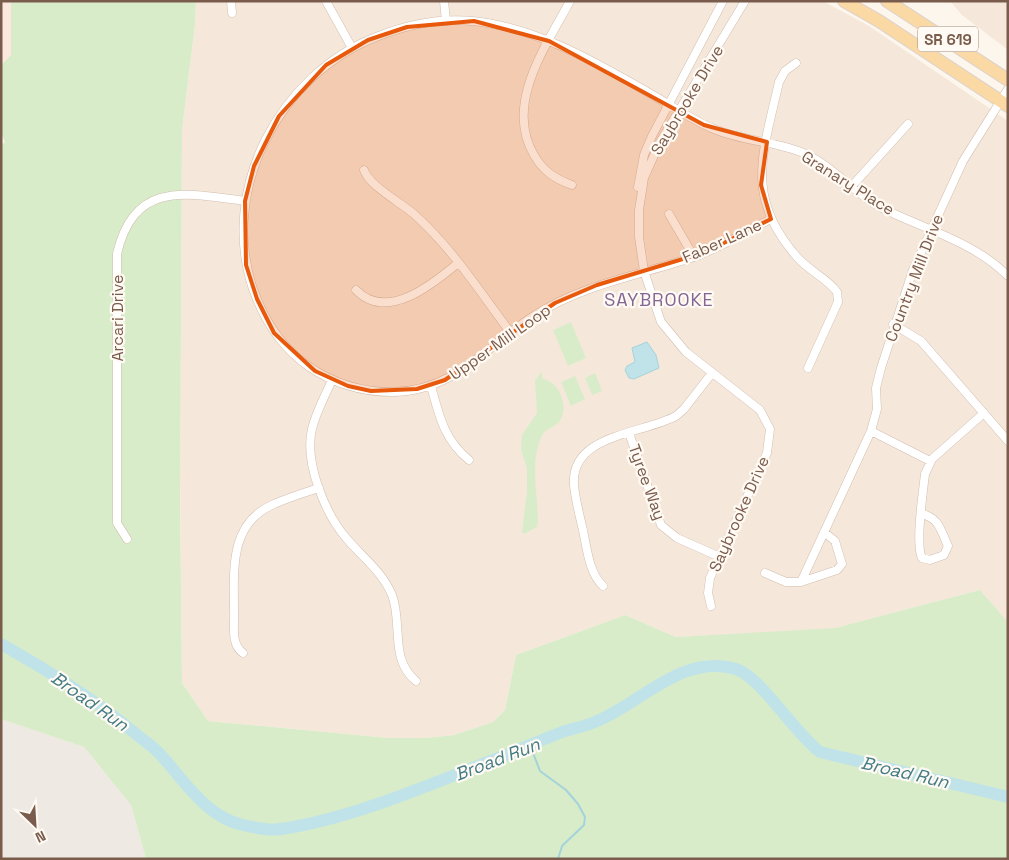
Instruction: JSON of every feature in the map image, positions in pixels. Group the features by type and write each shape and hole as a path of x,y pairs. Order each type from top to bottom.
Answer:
{"main road":[{"name":"SR 619","path":"844,1 1004,103"},
{"name":"SR 619","path":"887,1 939,33 1008,80"}],"street":[{"path":"231,1 232,14"},
{"path":"326,1 352,48"},
{"path":"444,1 446,21"},
{"path":"570,1 549,41 526,93 524,128 531,150 544,170 560,182 572,185"},
{"name":"Saybrooke Drive","path":"711,606 708,585 767,453 770,432 768,421 760,410 686,352 662,322 644,270 639,237 639,181 644,155 668,104 723,1"},
{"name":"Saybrooke Drive","path":"639,203 650,161 745,1"},
{"name":"Upper Mill Loop","path":"644,270 597,285 554,303 510,332 470,366 431,386 401,391 379,392 358,389 332,380 314,371 290,352 266,320 256,299 246,265 243,230 245,201 254,166 279,116 291,99 314,76 352,48 406,27 446,21 474,21 497,25 549,41 679,110"},
{"path":"796,62 781,77 762,163 761,185 771,219 798,259 834,287 838,296 838,302 808,368"},
{"name":"Country Mill Drive","path":"801,582 871,432 877,409 878,381 893,324 931,230 963,161 1004,103 1008,89"},
{"name":"Granary Place","path":"679,110 721,132 766,142 810,156 828,167 881,207 982,255 1008,276"},
{"path":"852,186 908,124"},
{"path":"364,170 368,179 426,225 458,263 510,332"},
{"name":"Arcari Drive","path":"127,539 118,523 117,264 121,238 129,222 141,208 158,198 173,194 245,201"},
{"path":"669,214 694,257"},
{"name":"Faber Lane","path":"644,270 694,257 771,219"},
{"path":"356,290 371,299 401,299 431,285 458,263"},
{"path":"893,324 922,340 1008,441"},
{"path":"603,586 592,569 574,478 578,463 590,448 676,416 684,409 712,373"},
{"path":"332,380 315,419 310,443 310,457 319,488 339,530 373,564 387,584 395,605 400,657 406,671 416,681"},
{"path":"431,386 445,433 455,447 469,460"},
{"path":"921,514 930,516 938,522 948,546 944,555 930,560 922,558 919,549 921,514 925,474 930,461 984,413"},
{"path":"871,432 930,461"},
{"name":"Tyree Way","path":"629,433 661,525 672,535 720,557"},
{"path":"243,653 236,646 234,631 234,563 242,532 256,516 271,505 319,488"},
{"path":"765,572 786,582 801,582 837,570 842,564 835,541 824,532"}],"highlighted area":[{"path":"474,21 549,41 704,125 767,142 761,185 771,219 706,252 597,285 555,303 445,380 417,389 371,391 348,386 315,371 274,333 257,299 246,265 245,201 254,166 279,116 326,65 368,40 407,27"}],"shaded area":[{"path":"1,1 11,1 11,55 1,65"},
{"path":"196,1 823,1 869,26 1008,121 1008,622 980,590 828,630 676,637 625,615 516,655 505,710 493,722 454,735 426,738 389,738 208,721 182,683 180,474 182,130 195,25"},
{"path":"950,1 1008,1 1008,50 962,15"},
{"path":"1,719 84,747 131,805 146,859 1,859"}],"green space":[{"path":"11,1 196,1 195,25 182,130 180,497 182,683 208,721 389,738 426,738 454,735 493,722 505,710 516,655 625,615 676,637 835,628 980,590 1008,622 1008,859 146,859 131,805 84,747 1,719 1,145 5,142 1,133 1,65 11,55"},
{"path":"571,322 586,358 568,366 553,330"},
{"path":"541,372 543,379 554,384 561,394 563,413 559,422 542,436 536,453 535,480 538,521 537,527 524,534 522,532 527,491 527,468 521,450 522,435 537,413 535,381"},
{"path":"595,373 602,391 592,395 585,378"},
{"path":"575,376 585,399 571,406 561,382"}],"water":[{"path":"647,342 656,355 659,368 634,379 629,378 625,370 627,366 635,362 632,348"}],"waterway":[{"name":"Broad Run","path":"1,644 71,686 120,721 158,752 194,794 215,812 239,824 260,828 276,829 308,824 394,799 565,731 593,723 680,674 698,668 717,666 736,669 746,674 767,694 810,744 820,752 1008,797"},
{"path":"530,745 540,771 566,790 578,804 585,817 584,825 562,846 558,859"}],"district":[{"name":"SAYBROOKE","path":"659,299"}]}
